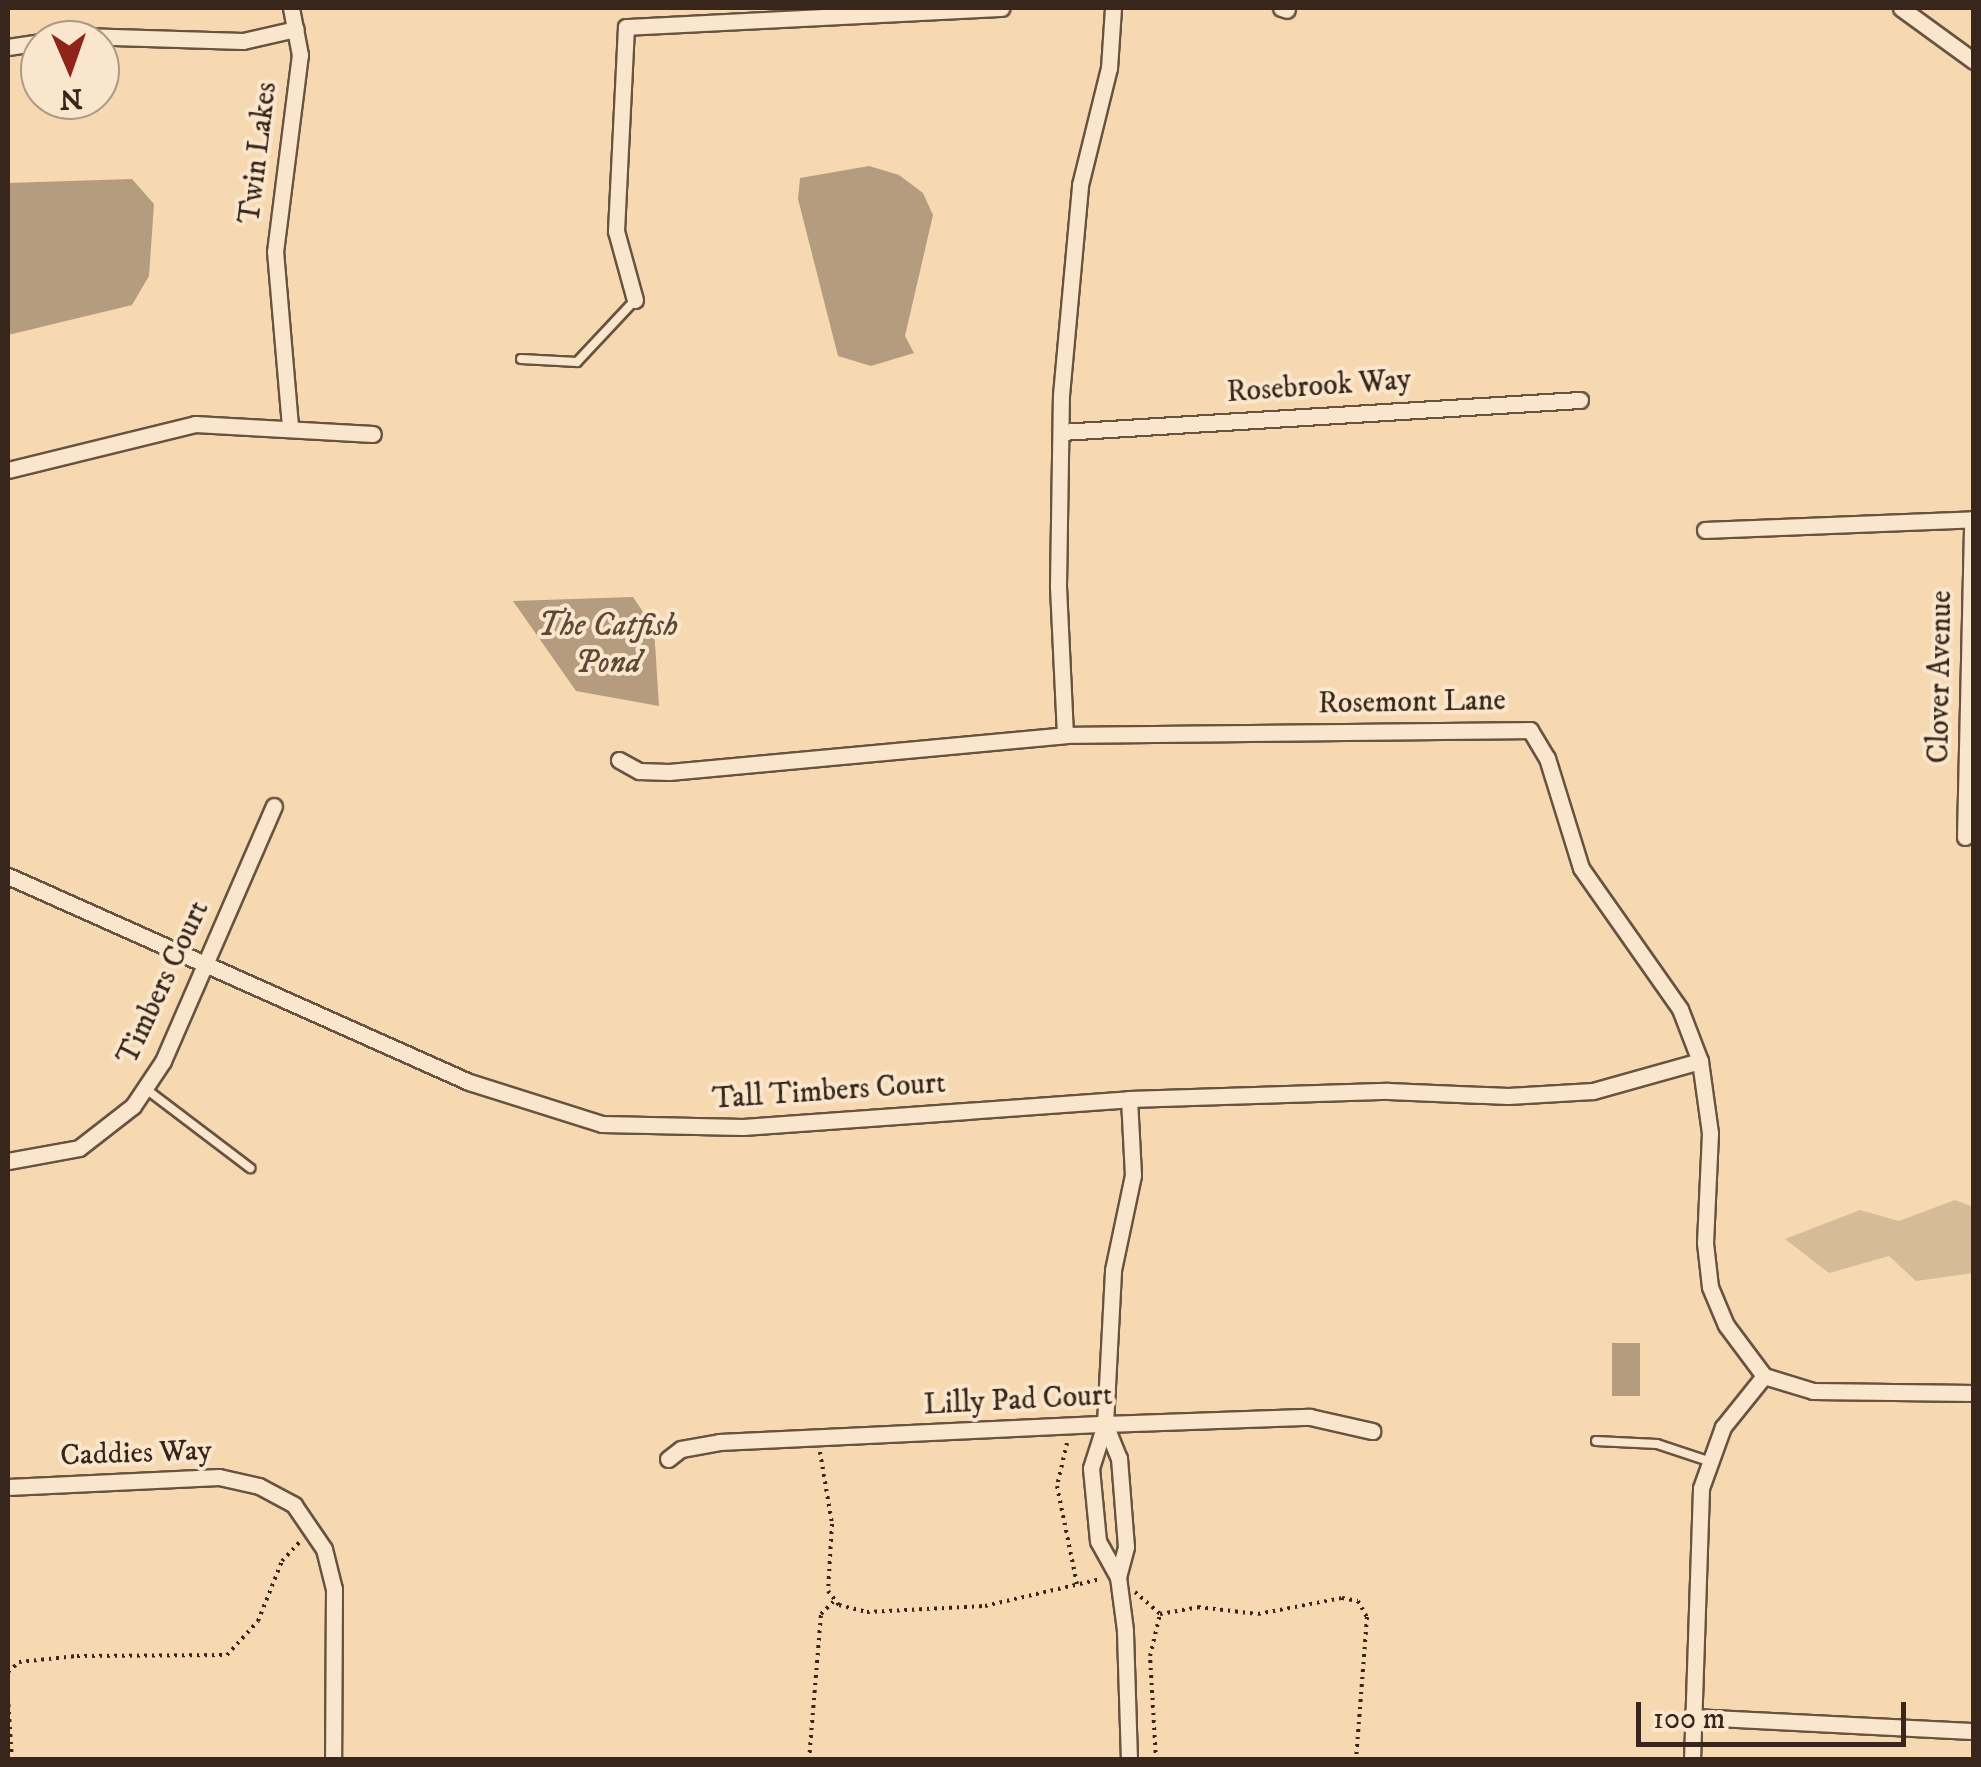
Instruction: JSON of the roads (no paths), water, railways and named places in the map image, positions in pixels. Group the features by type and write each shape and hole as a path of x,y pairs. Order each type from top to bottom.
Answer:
{"street":[{"name":"Twin Lakes","path":"290,8 300,55 276,206 290,426"},
{"path":"635,300 616,231 626,27 1002,8"},
{"path":"1065,734 1058,585 1061,432 1080,184 1109,68 1113,8"},
{"path":"1901,8 1974,60"},
{"path":"8,47 82,36 243,40 296,29"},
{"name":"Rosebrook Way","path":"1061,432 1580,400"},
{"path":"8,470 195,424 290,426 373,434"},
{"name":"Clover Avenue","path":"1705,530 1973,519 1965,837"},
{"name":"Rosemont Lane","path":"619,760 639,772 670,772 1065,734 1530,730 1547,758 1581,868 1680,1008 1700,1061 1710,1133 1705,1243 1710,1286 1726,1325 1764,1376"},
{"name":"Timbers Court","path":"8,1161 80,1148 114,1125 146,1089 274,806"},
{"name":"Tall Timbers Court","path":"8,876 469,1082 602,1124 743,1128 1129,1099 1388,1091 1508,1096 1593,1090 1700,1061"},
{"path":"1118,1577 1098,1541 1091,1468 1105,1424 1113,1270 1133,1175 1129,1099"},
{"path":"1692,1760 1701,1488 1723,1427 1764,1376 1847,1395 1974,1392"},
{"name":"Lilly Pad Court","path":"668,1459 681,1449 719,1442 1105,1424 1310,1417 1372,1431"},
{"path":"1105,1424 1120,1476 1126,1547 1118,1577 1129,1760"},
{"name":"Caddies Way","path":"8,1487 220,1477 259,1486 304,1515 324,1550 334,1588 333,1760"},
{"path":"1695,1717 1974,1732"}],"lane":[{"path":"521,359 577,362 635,300"},
{"path":"146,1089 250,1168"},
{"path":"1596,1441 1658,1444 1708,1461"}],"water":[{"path":"869,166 899,175 923,193 933,215 905,336 914,353 871,366 838,356 798,199 800,178"},
{"path":"132,179 154,204 149,276 132,305 8,335 8,183"},
{"name":"The Catfish Pond","path":"633,597 654,628 659,706 576,691 513,601"},
{"path":"1612,1343 1640,1343 1640,1396 1612,1396"}]}
